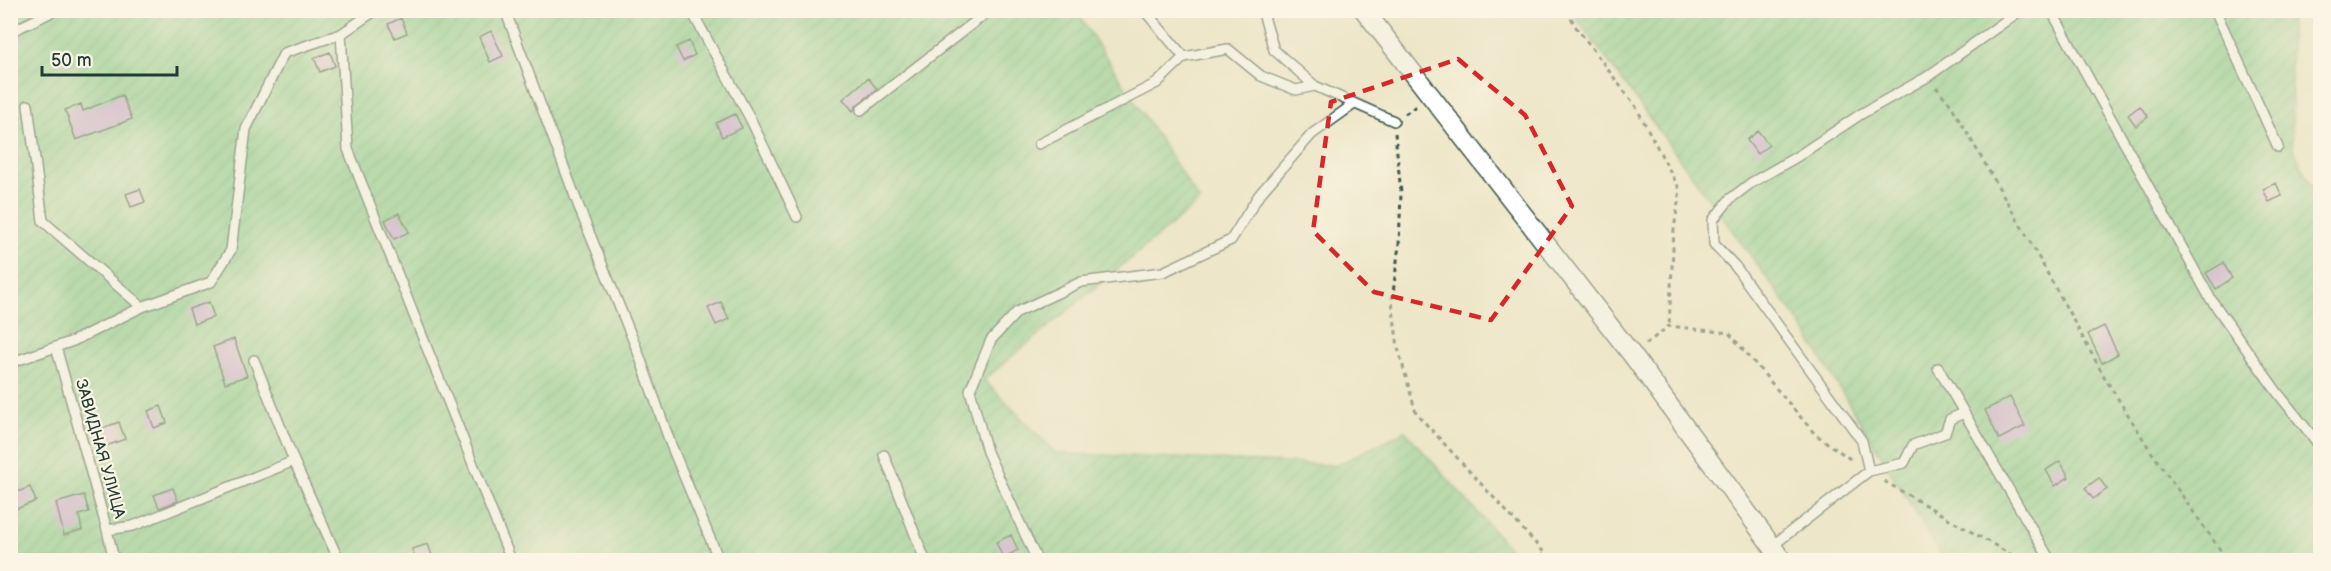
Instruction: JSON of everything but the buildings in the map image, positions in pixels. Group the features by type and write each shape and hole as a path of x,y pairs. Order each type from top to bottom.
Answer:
{"street":[{"path":"1364,10 1633,356 1777,553"}],"lane":[{"path":"10,32 56,10"},
{"path":"10,363 56,347 142,307 211,282 231,250 246,129 284,53 341,34 376,10"},
{"path":"505,10 582,215 638,352 671,445 719,561"},
{"path":"691,10 752,120 797,217"},
{"path":"861,110 990,10"},
{"path":"1144,10 1184,57"},
{"path":"1262,10 1274,50 1315,86 1394,122"},
{"path":"1869,471 1862,441 1735,266 1714,244 1713,220 1730,199 1751,183 1798,156 1860,114 1927,77 2021,10"},
{"path":"2051,10 2210,298 2277,392 2320,446"},
{"path":"2215,10 2278,147"},
{"path":"341,34 348,148 511,561"},
{"path":"1040,144 1157,83 1184,57 1228,49 1261,76 1296,90 1315,86"},
{"path":"1038,561 987,452 970,390 991,340 1017,312 1081,282 1163,272 1231,240 1259,195 1312,134 1354,104"},
{"path":"28,105 43,221 142,307"},
{"name":"ЗАВИДНАЯ УЛИЦА","path":"56,347 114,561"},
{"path":"254,360 294,461 336,554 335,561"},
{"path":"1938,368 2050,561"},
{"path":"1777,553 1869,471 1904,463 1913,445 1945,434 1950,419 1964,413"},
{"path":"884,456 925,561"},
{"path":"107,530 133,526 294,461"}],"path":[{"path":"1567,10 1576,27 1636,106 1680,190 1674,229 1669,326"},
{"path":"1927,77 1950,105 2028,238 2104,378 2152,453 2221,551 2224,561"},
{"path":"1430,96 1394,122 1401,193 1399,245 1392,301 1398,348 1416,414 1551,561"},
{"path":"1633,356 1669,326 1729,333 1815,434 1869,471 2020,561"}],"highlighted area":[{"path":"1458,59 1525,115 1572,206 1491,320 1374,292 1313,231 1331,102"}],"green space":[{"path":"10,11 1076,11 1200,201 984,380 1056,453 1337,465 1405,431 1520,560 11,560"},
{"path":"1571,11 2290,11 2293,148 2320,202 2320,560 1944,560 1800,323"}]}
